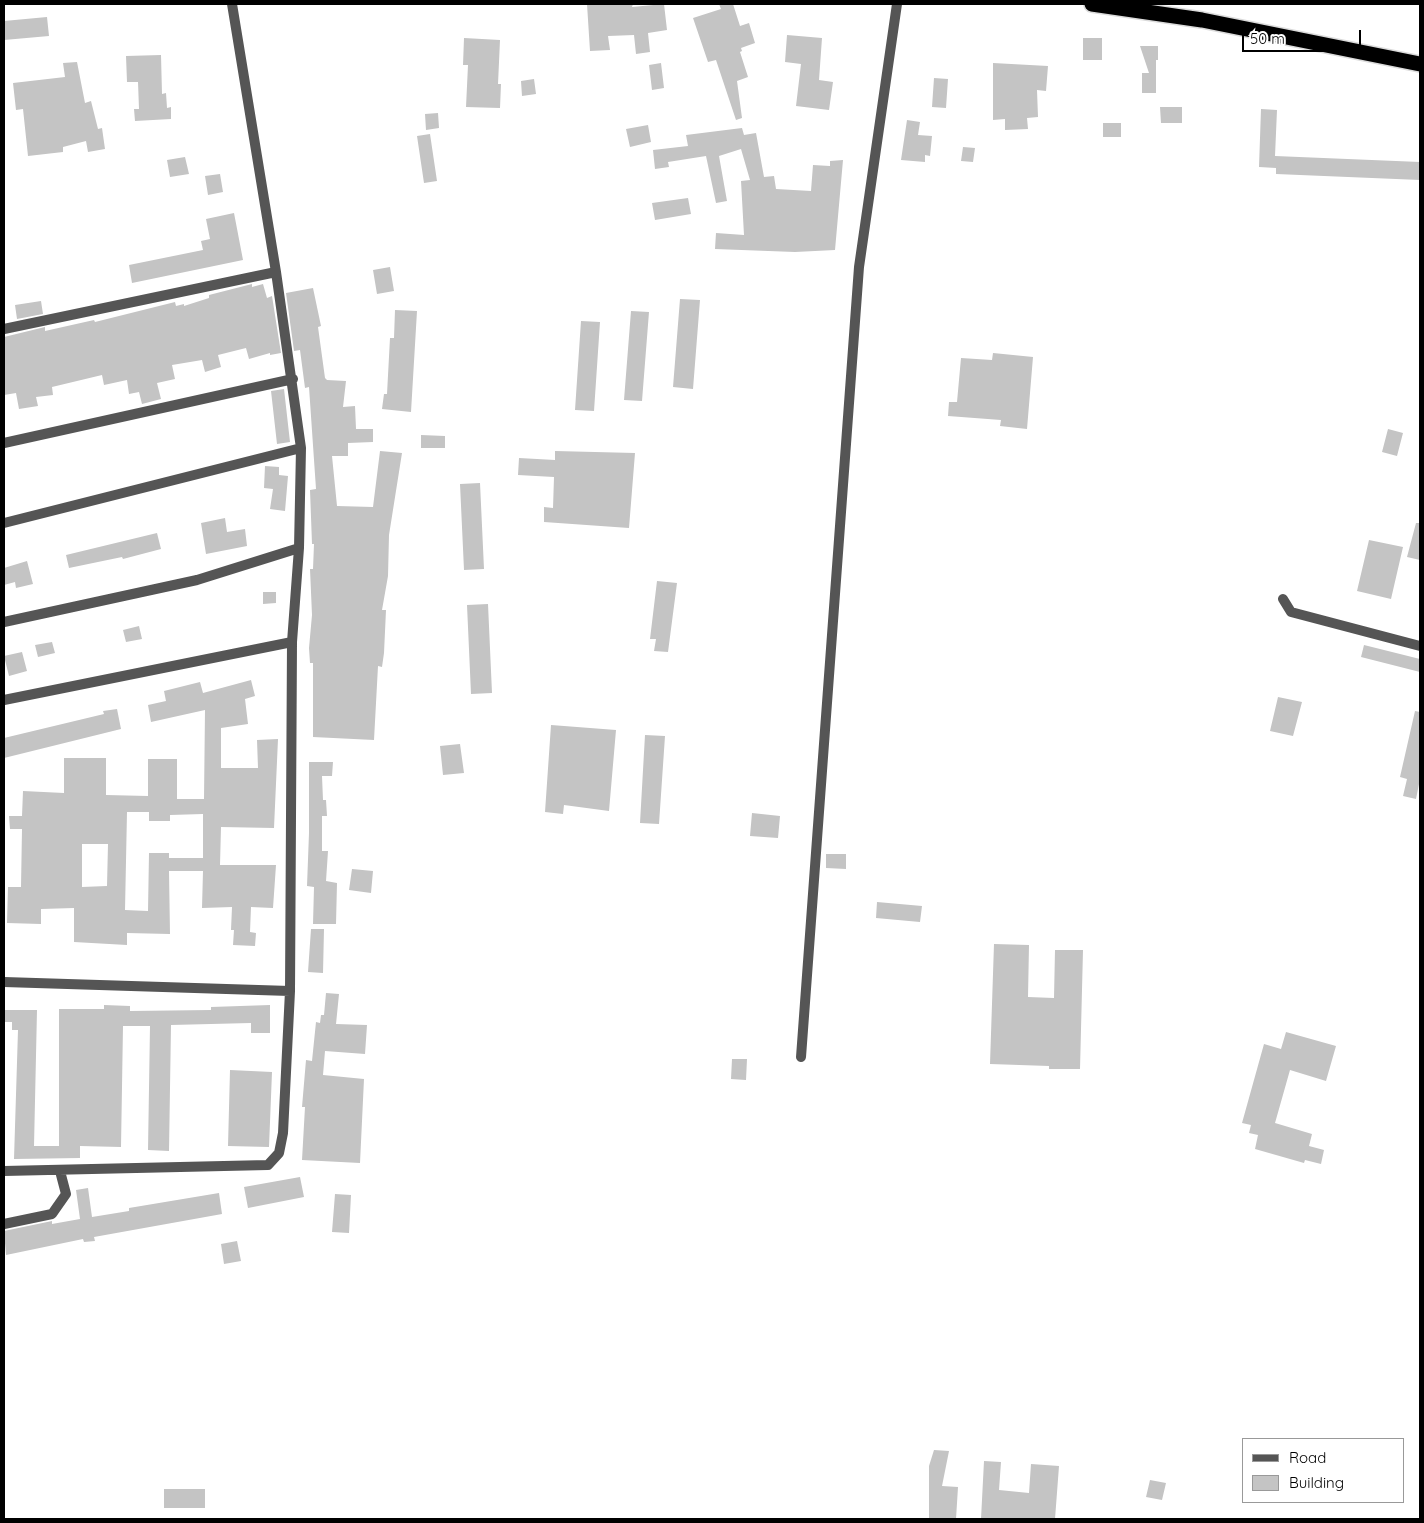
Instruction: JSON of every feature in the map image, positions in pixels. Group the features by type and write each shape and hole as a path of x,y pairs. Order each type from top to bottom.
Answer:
{"highway":[{"path":"1092,4 1202,20 1420,64"}],"street":[{"path":"4,1171 268,1165 279,1153 283,1133 290,991 292,642 299,548 301,448 293,379 232,4"},
{"path":"801,1057 859,268 898,4"},
{"path":"4,328 276,272"},
{"path":"4,443 293,379"},
{"path":"4,523 301,448"},
{"path":"4,622 196,580 299,548"},
{"path":"1283,599 1292,612 1420,646"},
{"path":"4,700 292,642"},
{"path":"4,982 290,991"},
{"path":"4,1224 52,1214 66,1194 60,1171"}],"building":[{"path":"587,4 633,4 632,7 664,4 667,30 648,33 650,52 636,54 634,35 608,36 610,50 590,51"},
{"path":"719,4 733,4 740,26 749,23 755,43 741,48 742,51 740,52 748,77 737,81 742,118 736,120 716,60 708,62 693,18 721,9"},
{"path":"47,17 49,36 4,40 4,21"},
{"path":"787,35 822,38 819,80 833,82 829,110 796,106 801,64 785,62"},
{"path":"464,38 500,40 498,84 501,84 500,108 466,107 468,65 463,65"},
{"path":"1083,38 1102,38 1102,60 1083,60"},
{"path":"1140,46 1158,46 1156,93 1142,93 1142,73 1149,73"},
{"path":"161,55 162,94 166,93 167,108 171,107 171,119 135,121 134,109 139,109 138,82 127,82 126,56"},
{"path":"77,62 85,103 91,101 98,129 102,128 105,149 88,152 86,141 63,147 63,152 28,156 23,109 16,110 13,83 65,77 63,63"},
{"path":"661,63 664,88 652,90 649,65"},
{"path":"993,63 1048,66 1046,91 1037,90 1038,117 1027,118 1028,129 1005,130 1005,119 993,120"},
{"path":"934,78 948,79 946,108 932,107"},
{"path":"534,79 536,94 522,96 521,81"},
{"path":"1160,107 1182,107 1182,123 1161,123"},
{"path":"1261,109 1277,110 1275,156 1420,162 1420,180 1276,174 1276,168 1259,167"},
{"path":"438,113 439,128 426,130 425,114"},
{"path":"907,120 920,122 918,135 932,136 930,156 925,155 925,162 901,160"},
{"path":"1103,123 1121,123 1121,137 1103,137"},
{"path":"648,125 651,142 630,147 626,129"},
{"path":"742,128 744,135 756,133 764,177 774,176 776,189 811,191 813,165 830,166 830,161 843,160 835,250 795,252 715,249 716,233 744,235 741,181 750,180 741,149 719,156 727,201 716,203 706,156 668,162 669,167 655,169 653,150 688,146 686,135"},
{"path":"430,134 437,181 424,183 417,136"},
{"path":"963,147 975,148 973,162 961,161"},
{"path":"185,157 189,174 170,177 167,160"},
{"path":"220,174 223,192 208,195 205,176"},
{"path":"688,198 691,214 655,220 652,203"},
{"path":"234,213 243,260 132,283 129,265 203,250 201,241 210,239 206,219"},
{"path":"390,267 394,291 377,294 373,270"},
{"path":"252,284 252,287 263,284 267,298 272,296 281,353 270,355 270,353 249,359 246,348 218,355 221,367 205,372 202,360 172,365 175,379 157,383 161,399 142,404 139,392 129,394 127,380 104,385 102,375 52,387 53,395 36,397 38,406 19,409 16,393 4,395 4,337 45,327 45,331 94,320 95,322 175,302 176,306 184,304 184,306 209,298 209,295"},
{"path":"313,288 321,326 318,327 325,378 327,380 346,381 343,407 355,406 356,429 373,429 373,442 348,443 348,456 332,456 337,506 373,507 380,451 402,453 389,535 388,576 382,610 386,610 384,653 382,667 378,666 374,740 313,737 313,663 310,663 309,648 312,615 310,569 313,569 314,544 312,544 310,490 316,489 309,387 305,388 300,350 294,351 286,293"},
{"path":"680,299 700,300 693,389 673,387"},
{"path":"41,301 43,314 17,319 15,305"},
{"path":"395,310 417,311 411,412 382,409 384,394 387,394 390,338 394,338"},
{"path":"631,311 649,312 642,401 624,400"},
{"path":"581,321 600,322 594,411 575,410"},
{"path":"993,353 1033,357 1027,429 1000,426 1001,420 948,416 949,402 957,402 961,358 992,360"},
{"path":"284,389 290,442 277,444 271,391"},
{"path":"1388,429 1403,433 1397,456 1382,452"},
{"path":"421,435 445,436 445,448 421,448"},
{"path":"555,451 635,453 629,528 544,522 544,507 553,508 554,477 518,475 519,458 555,460"},
{"path":"265,466 279,467 279,475 288,476 285,511 270,509 273,489 264,488"},
{"path":"480,483 484,569 464,570 460,484"},
{"path":"225,518 227,532 245,529 247,546 206,554 201,523"},
{"path":"1416,523 1420,523 1420,560 1407,557"},
{"path":"157,533 161,549 123,559 122,557 69,568 66,555"},
{"path":"1369,540 1403,547 1391,599 1357,591"},
{"path":"27,561 33,584 16,588 15,582 4,585 4,568"},
{"path":"657,581 677,583 668,652 654,651 656,639 650,639"},
{"path":"263,592 276,592 276,603 263,604"},
{"path":"488,604 492,693 471,694 467,605"},
{"path":"139,626 142,639 126,642 123,630"},
{"path":"52,642 55,653 38,657 35,645"},
{"path":"1364,645 1420,659 1420,672 1361,657"},
{"path":"22,652 27,671 9,676 4,656"},
{"path":"251,680 255,696 245,699 248,724 221,728 221,768 258,768 257,740 278,739 274,828 221,827 220,865 276,865 273,908 251,907 250,932 256,933 255,946 233,945 234,930 231,930 232,907 202,908 203,871 169,871 170,934 127,933 127,945 74,942 74,908 41,909 41,924 7,923 8,887 21,887 22,829 10,829 9,816 22,816 23,791 64,793 64,758 106,758 106,795 148,796 148,759 177,759 177,799 204,799 205,710 151,722 148,705 166,701 164,691 200,682 203,693","holes":["127,812 149,812 149,821 170,821 170,815 203,814 203,858 169,858 169,853 149,853 148,911 125,910","82,844 108,844 107,886 82,887"]},
{"path":"1278,697 1302,702 1293,736 1270,731"},
{"path":"117,709 121,729 4,758 4,738 104,714 103,711"},
{"path":"1415,711 1420,712 1420,779 1416,799 1403,796 1407,779 1400,777"},
{"path":"551,725 616,730 609,811 564,805 563,814 545,812"},
{"path":"645,735 665,736 659,824 640,823"},
{"path":"460,744 464,773 443,775 440,746"},
{"path":"309,762 333,762 332,776 322,776 323,800 326,800 327,816 322,816 322,851 328,851 326,881 337,883 336,924 313,924 314,887 307,886"},
{"path":"752,813 780,816 778,838 750,836"},
{"path":"826,854 846,854 846,869 826,868"},
{"path":"352,869 373,871 371,893 349,890"},
{"path":"877,902 922,906 920,922 876,918"},
{"path":"311,929 324,929 323,973 308,972"},
{"path":"994,944 1029,945 1028,997 1054,998 1055,950 1083,950 1080,1069 1049,1069 1049,1066 990,1064"},
{"path":"326,993 339,994 336,1024 367,1025 365,1054 325,1051 323,1075 364,1079 360,1163 302,1160 305,1107 302,1107 306,1060 312,1061 316,1022 320,1023 321,1015 324,1015"},
{"path":"104,1005 130,1006 130,1011 211,1010 211,1007 270,1005 270,1033 251,1033 251,1023 171,1025 169,1151 148,1150 150,1026 123,1026 121,1147 80,1146 80,1158 14,1159 18,1030 12,1030 12,1022 4,1022 4,1010 37,1010 34,1146 59,1146 59,1009 104,1009"},
{"path":"1286,1032 1336,1046 1326,1081 1290,1070 1275,1123 1312,1134 1309,1146 1324,1150 1321,1164 1305,1160 1304,1163 1255,1149 1258,1135 1249,1133 1251,1125 1242,1123 1264,1044 1281,1049"},
{"path":"732,1059 747,1059 746,1080 731,1079"},
{"path":"230,1070 272,1072 269,1147 228,1146"},
{"path":"300,1177 304,1197 248,1208 244,1187"},
{"path":"88,1188 92,1217 129,1211 129,1208 219,1193 222,1214 94,1237 95,1241 84,1242 83,1239 6,1255 4,1231 52,1221 52,1224 80,1219 76,1190"},
{"path":"335,1194 351,1195 349,1233 332,1232"},
{"path":"237,1241 241,1261 224,1264 221,1244"},
{"path":"934,1450 949,1451 942,1486 958,1487 956,1519 929,1519 929,1466"},
{"path":"984,1461 1001,1462 999,1490 1029,1493 1031,1464 1059,1466 1055,1519 981,1519"},
{"path":"1150,1480 1166,1483 1162,1500 1146,1497"},
{"path":"164,1489 205,1489 205,1508 164,1508"}]}
